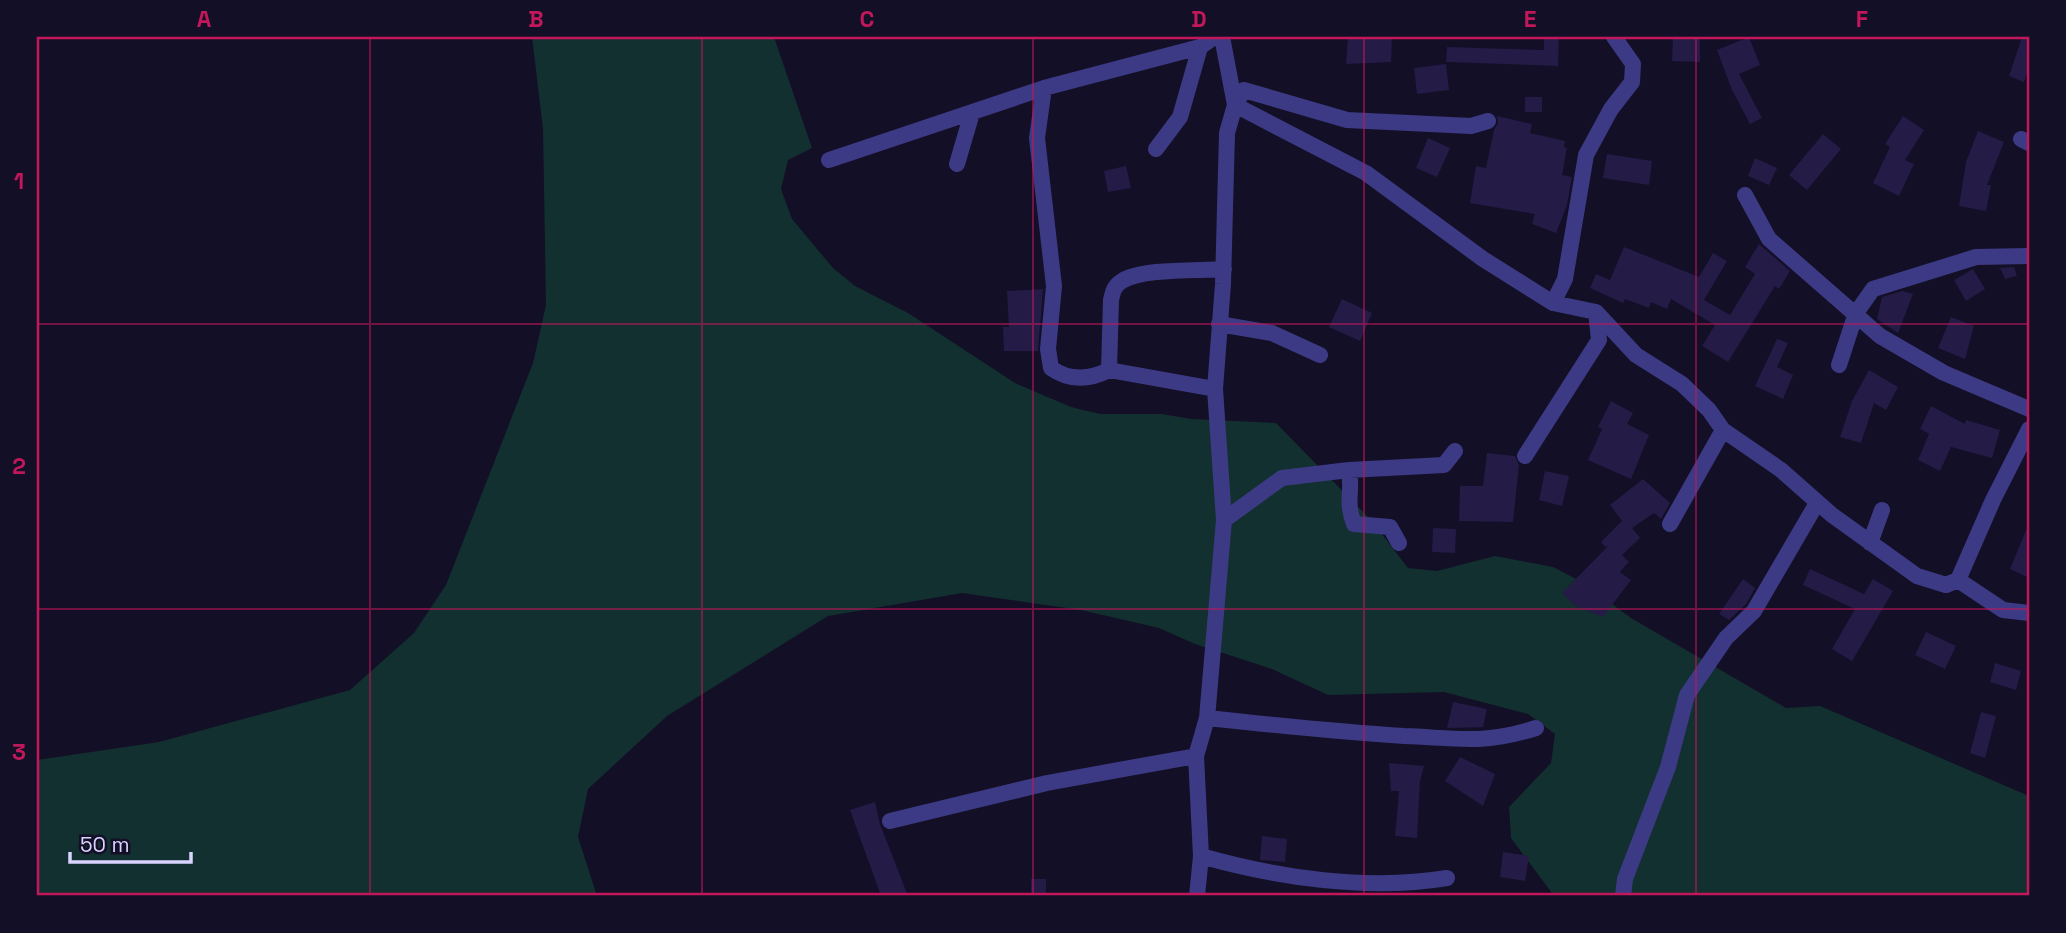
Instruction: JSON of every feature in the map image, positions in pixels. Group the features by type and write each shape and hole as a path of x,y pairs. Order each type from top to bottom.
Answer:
{"street":[{"path":"829,160 1044,88 1200,47 1213,37"},
{"path":"1222,37 1235,105"},
{"path":"1553,303 1565,279 1586,155 1611,109 1632,82 1633,64 1614,37"},
{"path":"1156,149 1180,117 1200,47"},
{"path":"1044,88 1037,138 1054,286 1048,349 1051,368 1061,376 1076,379 1109,370 1215,389"},
{"path":"1197,896 1201,856 1196,756 1206,718 1224,520 1215,389 1224,269 1227,133 1235,105 1244,90 1347,120 1471,126 1488,121"},
{"path":"1235,105 1366,173 1483,259 1553,303 1596,312 1636,355 1682,384 1709,410 1723,430 1781,470 1817,503 1917,576 1946,585 1958,580 1993,499 2029,429"},
{"path":"957,164 972,113"},
{"path":"1745,195 1769,239 1880,336 1944,373 2029,409"},
{"path":"1839,365 1856,313 1873,289 1976,257 2029,256"},
{"path":"1109,370 1111,300 1114,289 1120,282 1141,275 1224,269"},
{"path":"1525,456 1599,340 1596,312"},
{"path":"1219,324 1272,333 1320,355"},
{"path":"1670,524 1723,430"},
{"path":"1224,520 1282,478 1349,470 1444,466 1455,451"},
{"path":"1349,470 1352,488 1347,506 1354,524 1390,527 1399,543"},
{"path":"1623,896 1625,879 1668,766 1687,695 1726,638 1754,611 1817,503"},
{"path":"1870,543 1882,510"},
{"path":"1958,580 2003,610 2029,614"},
{"path":"1206,718 1370,735 1469,741 1507,737 1536,728"},
{"path":"890,821 1047,783 1196,756"},
{"path":"1201,856 1241,867 1382,883 1415,883 1447,877"}],"green space":[{"path":"532,37 774,37 812,148 788,160 781,189 792,219 833,268 855,286 908,313 1015,383 1071,407 1100,414 1162,414 1191,419 1276,423 1371,520 1408,568 1437,571 1495,556 1553,567 1582,582 1631,618 1786,708 1820,706 2029,796 2029,896 1554,896 1511,838 1509,807 1551,763 1555,734 1528,714 1444,692 1328,695 1272,669 1195,644 1159,628 1081,610 962,593 828,616 667,716 588,789 578,837 597,896 37,896 37,760 159,742 350,690 414,633 446,585 533,363 546,305 543,129"}],"building":[{"path":"1348,37 1392,37 1391,62 1346,64"},
{"path":"1544,37 1559,37 1558,66 1446,62 1447,47 1544,50"},
{"path":"1673,37 1700,37 1700,62 1672,61"},
{"path":"1749,37 1760,65 1739,74 1762,118 1750,124 1732,90 1717,50"},
{"path":"2022,37 2029,37 2029,68 2024,82 2009,76"},
{"path":"1446,64 1449,90 1417,94 1414,68"},
{"path":"1525,97 1542,97 1542,112 1525,112"},
{"path":"1497,116 1532,124 1530,133 1565,141 1564,147 1567,148 1562,175 1572,177 1567,205 1556,233 1532,224 1535,214 1470,203 1476,166 1486,168 1498,123"},
{"path":"1903,116 1924,130 1905,160 1914,164 1899,196 1873,183 1890,147 1885,144"},
{"path":"1978,131 2004,142 1987,185 1991,185 1986,211 1959,206 1966,162"},
{"path":"1823,134 1841,149 1807,190 1789,175"},
{"path":"1428,138 1450,148 1437,177 1416,168"},
{"path":"1607,154 1652,161 1649,185 1603,178"},
{"path":"1755,158 1777,168 1769,185 1748,176"},
{"path":"1126,166 1131,188 1108,192 1104,171"},
{"path":"1759,244 1790,271 1779,289 1775,286 1728,362 1702,346 1715,325 1671,299 1667,309 1651,302 1649,308 1625,299 1623,303 1590,288 1596,274 1610,280 1624,247 1699,277 1713,253 1727,261 1704,300 1730,315 1755,274 1745,267"},
{"path":"2014,267 2017,276 2005,279 2000,268"},
{"path":"1973,269 1985,289 1966,301 1954,280"},
{"path":"1043,289 1038,351 1004,351 1003,327 1009,327 1007,291"},
{"path":"1902,291 1913,294 1898,333 1877,319 1882,297"},
{"path":"1342,299 1372,313 1360,341 1329,327"},
{"path":"1951,317 1974,326 1965,359 1938,348"},
{"path":"1777,339 1788,343 1777,367 1793,375 1783,399 1755,386"},
{"path":"1869,370 1898,387 1886,410 1874,403 1861,443 1840,437 1852,401"},
{"path":"1611,401 1633,413 1627,424 1649,435 1631,479 1588,460 1602,429 1598,427"},
{"path":"1931,406 1965,424 1966,420 2000,430 1992,458 1951,447 1940,471 1918,460 1929,434 1920,429"},
{"path":"1487,453 1515,456 1519,465 1513,522 1459,521 1460,486 1483,486"},
{"path":"1545,471 1569,476 1562,506 1539,500"},
{"path":"1643,479 1670,503 1661,519 1654,513 1632,528 1640,538 1622,555 1629,562 1620,572 1631,580 1603,617 1575,606 1562,593 1608,546 1605,547 1601,542 1622,521 1610,505"},
{"path":"2029,523 2029,578 2010,569"},
{"path":"1433,528 1456,529 1455,553 1432,552"},
{"path":"1810,569 1864,594 1873,579 1893,591 1852,661 1832,649 1855,609 1803,585"},
{"path":"1743,579 1755,588 1746,604 1729,620 1719,614"},
{"path":"1926,632 1956,646 1945,669 1915,655"},
{"path":"1995,663 2021,671 2016,690 1990,682"},
{"path":"1453,702 1487,709 1483,727 1491,727 1447,728"},
{"path":"1981,712 1996,716 1985,758 1970,753"},
{"path":"1460,757 1495,774 1483,806 1445,781"},
{"path":"1389,763 1424,766 1420,781 1417,838 1395,836 1399,791 1391,791"},
{"path":"875,802 880,824 908,896 881,896 850,810"},
{"path":"1262,836 1287,839 1285,862 1260,860"},
{"path":"1503,852 1529,856 1525,881 1500,877"},
{"path":"1031,879 1046,879 1046,896 1031,896"}]}
